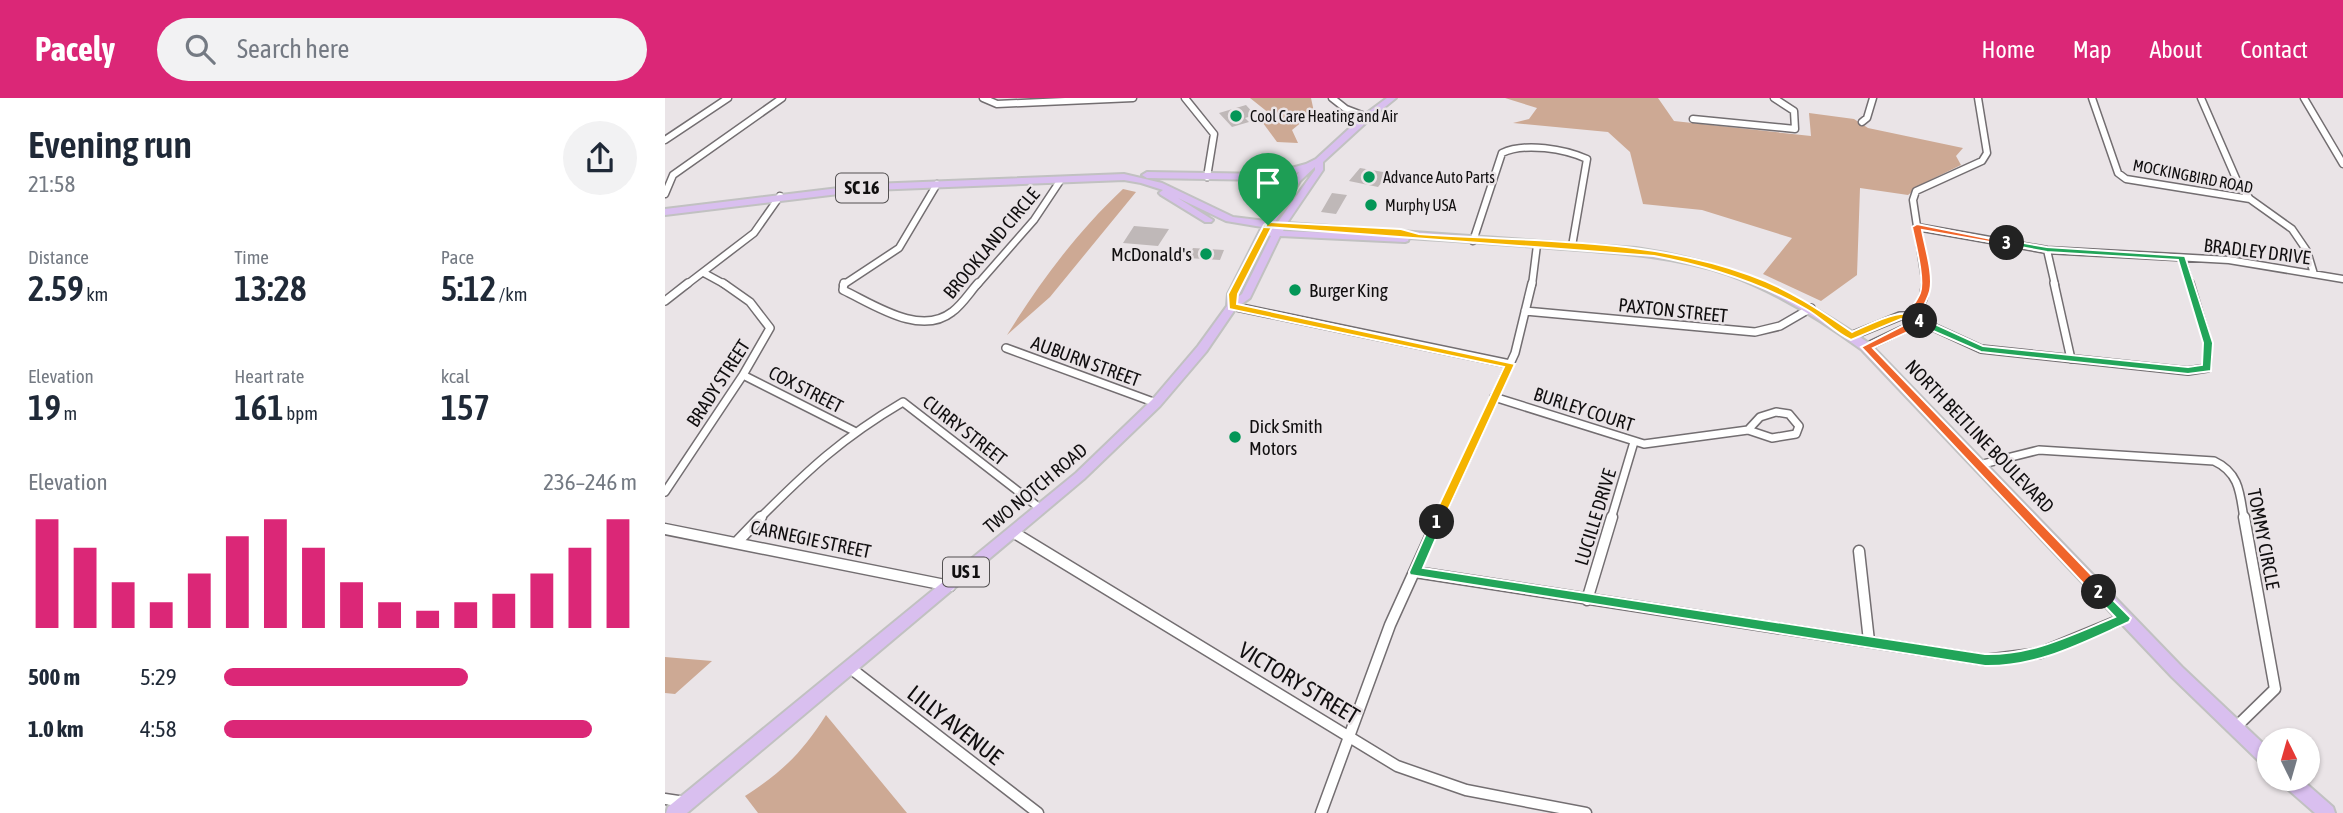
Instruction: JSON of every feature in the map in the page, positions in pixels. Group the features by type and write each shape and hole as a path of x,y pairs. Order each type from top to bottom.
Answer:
{"main road":[{"name":"TWO NOTCH ROAD","path":"1232,306 1233,294 1264,230 1296,180 1392,98"},
{"name":"TWO NOTCH ROAD","path":"674,813 1041,509 1104,454 1156,403 1190,365 1232,306 1246,296 1282,228 1319,170 1319,161"},
{"path":"1269,177 1308,167"},
{"path":"1115,177 1168,187 1216,216 1264,230"},
{"path":"1060,181 1115,177 1269,177 1296,180"},
{"path":"1157,190 1207,177"},
{"path":"1060,181 1072,184 1138,185 1157,190 1208,220 1264,230 1282,228"},
{"name":"SC 16","path":"665,212 780,196 937,184 1060,181"},
{"name":"NORTH BELTLINE BOULEVARD","path":"1282,228 1400,240 1419,237 1636,251 1701,262 1749,278 1811,308 1866,347 2125,618 2257,749"},
{"path":"2302,791 2327,813"}],"street":[{"path":"665,140 728,98"},
{"path":"665,194 673,175 782,98"},
{"path":"983,98 996,104 1133,98"},
{"path":"1185,98 1214,134 1207,177"},
{"path":"1332,98 1346,109 1367,117"},
{"path":"1693,119 1795,129 1794,111 1774,98"},
{"path":"1862,122 1867,118 1873,98"},
{"path":"1866,347 1906,328 1909,316 1918,307 1926,289 1913,200 1916,191 1982,161 1987,153 1978,98"},
{"name":"MOCKINGBIRD ROAD","path":"2092,98 2118,173 2126,179 2250,199 2292,229 2307,251 2314,274"},
{"path":"2201,98 2238,183 2250,199"},
{"path":"2304,98 2343,164"},
{"path":"1473,241 1502,153 1517,147 1575,153 1588,162 1572,246"},
{"path":"2334,149 2343,150"},
{"name":"BROOKLAND CIRCLE","path":"937,184 899,248 846,281 841,288 843,290 916,322 937,321 947,317 1034,220 1060,181"},
{"path":"665,300 754,233 780,196"},
{"name":"BRADLEY DRIVE","path":"1917,227 2047,250 2229,260 2343,279"},
{"path":"1321,813 1382,644 1510,364 1525,311 1537,244"},
{"path":"2047,250 2071,359"},
{"path":"1851,336 1900,316 1909,316 1981,349 2188,371 2207,368 2208,343 2182,258"},
{"name":"BRADY STREET","path":"665,492 743,375 770,328 762,313 738,291 704,273"},
{"path":"1232,306 1510,364"},
{"name":"PAXTON STREET","path":"1525,311 1755,332 1780,326 1811,308"},
{"name":"AUBURN STREET","path":"1006,348 1156,403"},
{"name":"COX STREET","path":"743,375 854,430"},
{"name":"BURLEY COURT","path":"1494,397 1634,442 1673,443 1748,430 1764,436 1785,438 1796,434 1799,426 1789,414 1771,412 1759,416 1748,430"},
{"name":"CURRY STREET","path":"854,430 903,402 1041,509"},
{"path":"737,542 815,462 854,430"},
{"name":"LUCILLE DRIVE","path":"1587,600 1634,442"},
{"name":"TOMMY CIRCLE","path":"1979,466 2039,450 2214,461 2226,465 2236,476 2238,484 2275,689 2235,728"},
{"name":"CARNEGIE STREET","path":"665,529 950,586"},
{"name":"VICTORY STREET","path":"1013,532 1397,766 1445,786 1586,813"},
{"path":"1859,551 1869,641"},
{"path":"1415,572 1969,658 2014,661 2038,656 2125,618"},
{"name":"LILLY AVENUE","path":"849,667 1038,813"},
{"path":"665,799 685,802"}],"shaded area":[{"path":"1250,98 1311,98 1314,112 1292,130 1298,143 1277,142 1263,123 1275,118"},
{"path":"1505,98 1658,98 1674,121 1811,136 1809,113 1854,119 1868,128 1963,148 1956,156 1961,165 1920,185 1908,195 1860,188 1857,275 1821,301 1763,274 1792,238 1702,210 1643,204 1630,152 1608,132 1513,123 1529,119 1537,108"},
{"path":"1123,189 1136,192 1050,297 1007,335 1060,258 1090,222"},
{"path":"665,657 712,661 675,694 665,693"},
{"path":"826,715 907,813 758,813 745,796 790,761"}],"building":[{"name":"Cool Care Heating and Air","path":"1246,105 1255,115 1245,118 1249,122 1232,127 1219,113"},
{"name":"Advance Auto Parts","path":"1360,168 1389,173 1378,187 1349,181"},
{"name":"Murphy USA","path":"1332,193 1347,195 1336,214 1321,212"},
{"path":"1134,226 1169,229 1158,246 1123,243"},
{"name":"McDonald's","path":"1193,248 1224,250 1220,260 1188,258"}],"place":[{"name":"Cool Care Heating and Air","path":"1236,116"},
{"name":"Advance Auto Parts","path":"1369,177"},
{"name":"Murphy USA","path":"1371,205"},
{"name":"McDonald's","path":"1206,254"},
{"name":"Burger King","path":"1295,290"},
{"name":"Dick Smith Motors","path":"1235,437"}],"route":[{"path":"1268,225 1233,294 1232,306 1510,364 1415,572 1587,600 2001,661 2038,656 2125,618 1866,347 1906,328 1909,316 1918,307 1926,289 1917,227 2047,250 2182,258 2208,343 2207,368 2188,371 1981,349 1909,316 1900,316 1851,336 1811,308 1735,272 1654,253 1419,237 1401,232 1268,225"}]}
